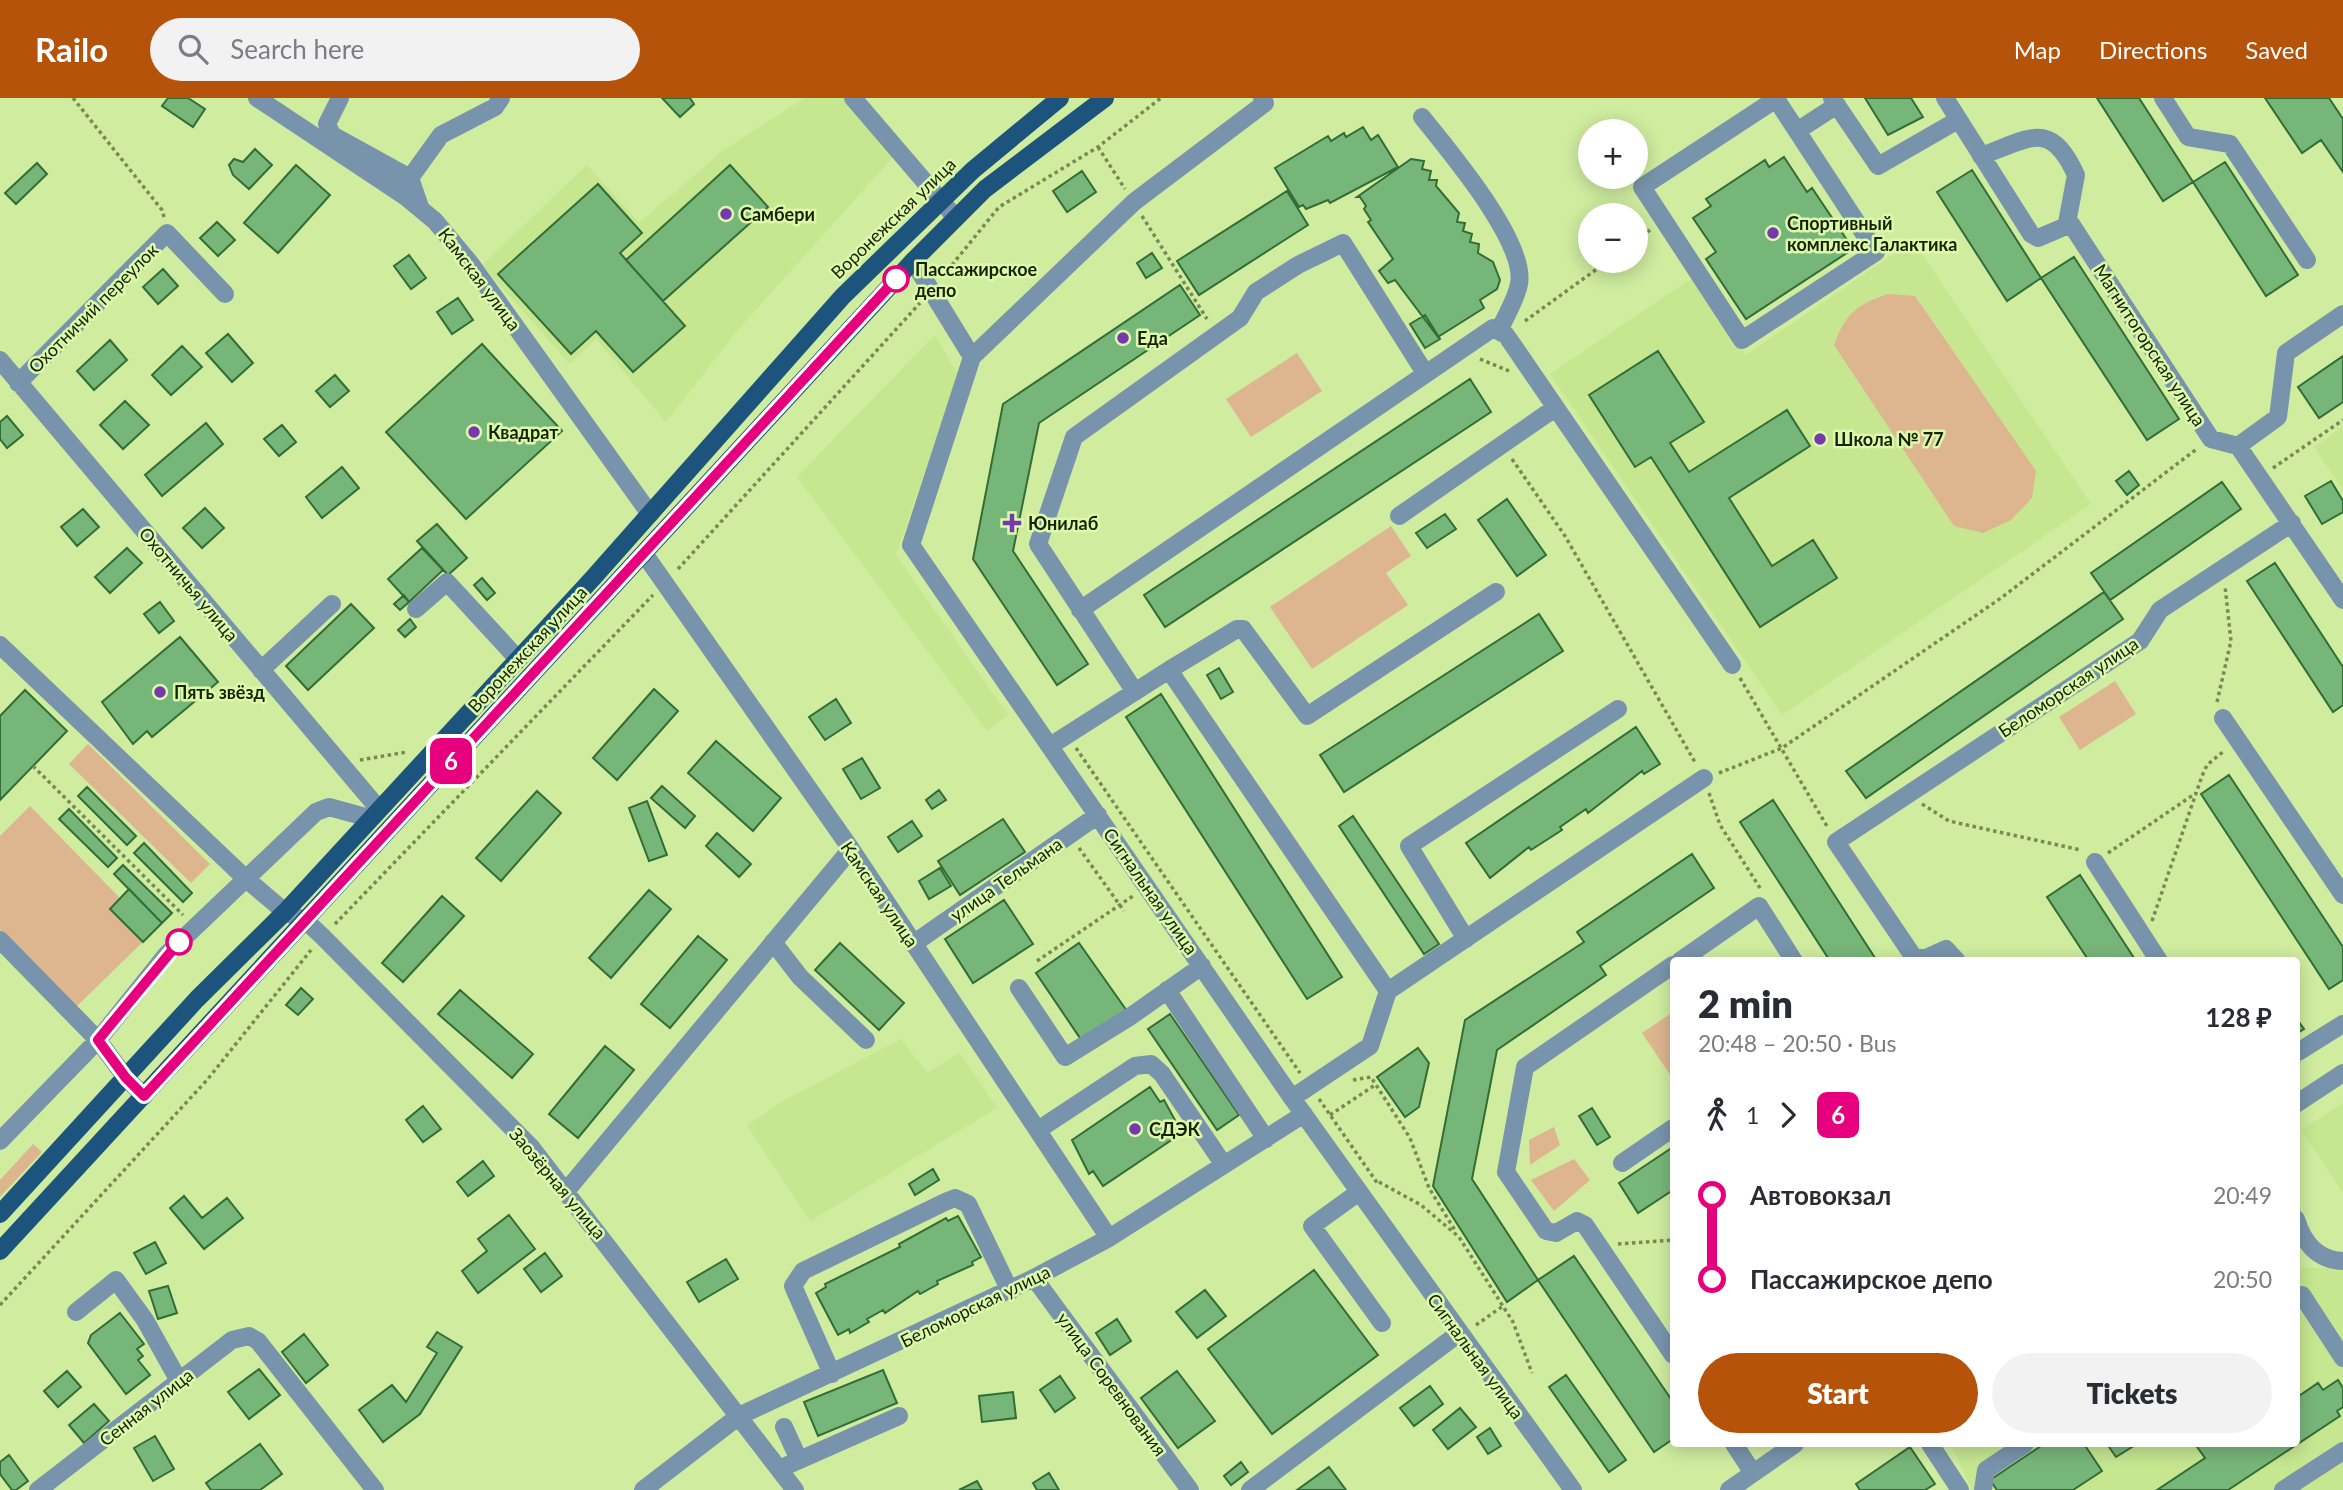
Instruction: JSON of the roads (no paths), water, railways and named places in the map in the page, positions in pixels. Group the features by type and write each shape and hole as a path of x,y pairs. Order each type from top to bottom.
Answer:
{"main road":[{"name":"Воронежская улица","path":"0,1214 197,999 285,912 650,514 843,296 940,200 1060,98"},
{"name":"Воронежская улица","path":"0,1251 955,217 1013,166 1105,98"}],"street":[{"name":"Камская улица","path":"257,98 420,207 470,263 650,514"},
{"path":"340,98 327,124 332,135 410,178 420,207"},
{"path":"410,178 441,135 495,107 501,98"},
{"path":"853,98 955,217"},
{"path":"1945,98 1981,156 2034,237 2038,238 2067,223 2076,174 2057,143 2039,136 1981,156"},
{"path":"2163,98 2189,136 2230,144 2307,260"},
{"path":"1776,99 1797,131 1876,252 1742,340 1642,187 1776,99"},
{"path":"913,261 933,289 972,357 1134,202 1267,100"},
{"path":"1797,131 1834,102 1878,166 1958,120"},
{"path":"1422,117 1485,198 1518,268 1519,283 1503,332"},
{"name":"Магнитогорская улица","path":"2067,223 2071,224 2211,439 2238,446"},
{"name":"Охотничий переулок","path":"18,383 167,233 225,294"},
{"path":"1135,692 1038,544 1074,437 1240,318 1256,292 1298,265 1343,243 1425,373"},
{"path":"2343,314 2286,353 2278,417 2238,446 2343,600"},
{"path":"1080,610 1487,331 1503,332"},
{"path":"1503,332 1732,665"},
{"name":"Сигнальная улица","path":"972,357 911,545 1292,1098 1464,1332 1573,1490"},
{"name":"Охотничья улица","path":"0,360 340,763 374,813"},
{"path":"1399,516 1555,408"},
{"name":"Беломорская улица","path":"1917,957 1913,956 1836,842 2140,640 2161,610 2292,523"},
{"name":"Камская улица","path":"645,555 851,849 1109,1238"},
{"path":"416,609 447,582 517,658"},
{"path":"1050,746 1237,629 1243,629 1307,716 1496,592"},
{"path":"261,670 332,604"},
{"name":"Заозёрная улица","path":"0,645 245,878 285,912 306,921 485,1099 567,1190 794,1490"},
{"path":"1169,670 1388,991"},
{"path":"1466,939 1409,845 1618,709"},
{"path":"2223,718 2343,895"},
{"path":"1292,1098 1370,1046 1388,991 1704,778"},
{"path":"0,1141 98,1040 167,954 194,926 323,808 374,813"},
{"name":"улица Тельмана","path":"914,944 1098,815"},
{"path":"567,1190 851,849"},
{"path":"2095,862 2156,957"},
{"path":"1686,957 1759,906 1791,957"},
{"path":"0,940 98,1040 126,1078 144,1096"},
{"path":"773,942 800,977 866,1040"},
{"name":"Беломорская улица","path":"1928,957 1946,949 1953,957"},
{"path":"1019,988 1065,1057 1202,965"},
{"path":"1670,967 1525,1067 1506,1172 1546,1231 1556,1233 1577,1221 1585,1225 1670,1351"},
{"path":"1167,990 1266,1139"},
{"path":"2300,1051 2343,1024"},
{"path":"1038,1130 1135,1066 1151,1065 1162,1074 1224,1165"},
{"path":"2300,1101 2343,1073"},
{"name":"Беломорская улица","path":"643,1490 739,1416 1010,1290 1109,1238 1304,1114"},
{"path":"1622,1163 1670,1130"},
{"path":"1359,1192 1312,1226 1382,1323"},
{"path":"832,1374 793,1286 803,1271 945,1202 955,1198 968,1204 1010,1290"},
{"path":"2300,1230 2304,1241 2325,1258 2343,1261"},
{"name":"улица Соревнования","path":"1034,1278 1190,1490"},
{"path":"76,1312 116,1280 145,1320 179,1381"},
{"path":"2302,1295 2343,1357"},
{"path":"1250,1490 1464,1332"},
{"name":"Сенная улица","path":"38,1490 232,1340 249,1336 258,1341 375,1490"},
{"path":"779,1469 899,1416"},
{"path":"783,1427 799,1460"},
{"path":"1736,1447 1753,1473"},
{"path":"1729,1490 1791,1447"},
{"path":"1932,1447 1960,1490"},
{"path":"1983,1490 1986,1470 2020,1447"},
{"path":"2283,1490 2343,1451"}],"place":[{"name":"Самбери","path":"726,214"},
{"name":"Спортивный комплекс Галактика","path":"1773,233"},
{"name":"Пассажирское депо","path":"896,279"},
{"name":"Еда","path":"1123,338"},
{"name":"Квадрат","path":"474,432"},
{"name":"Школа № 77","path":"1820,439"},
{"name":"Юнилаб","path":"1012,523"},
{"name":"Пять звёзд","path":"160,692"},
{"name":"СДЭК","path":"1135,1129"}]}
